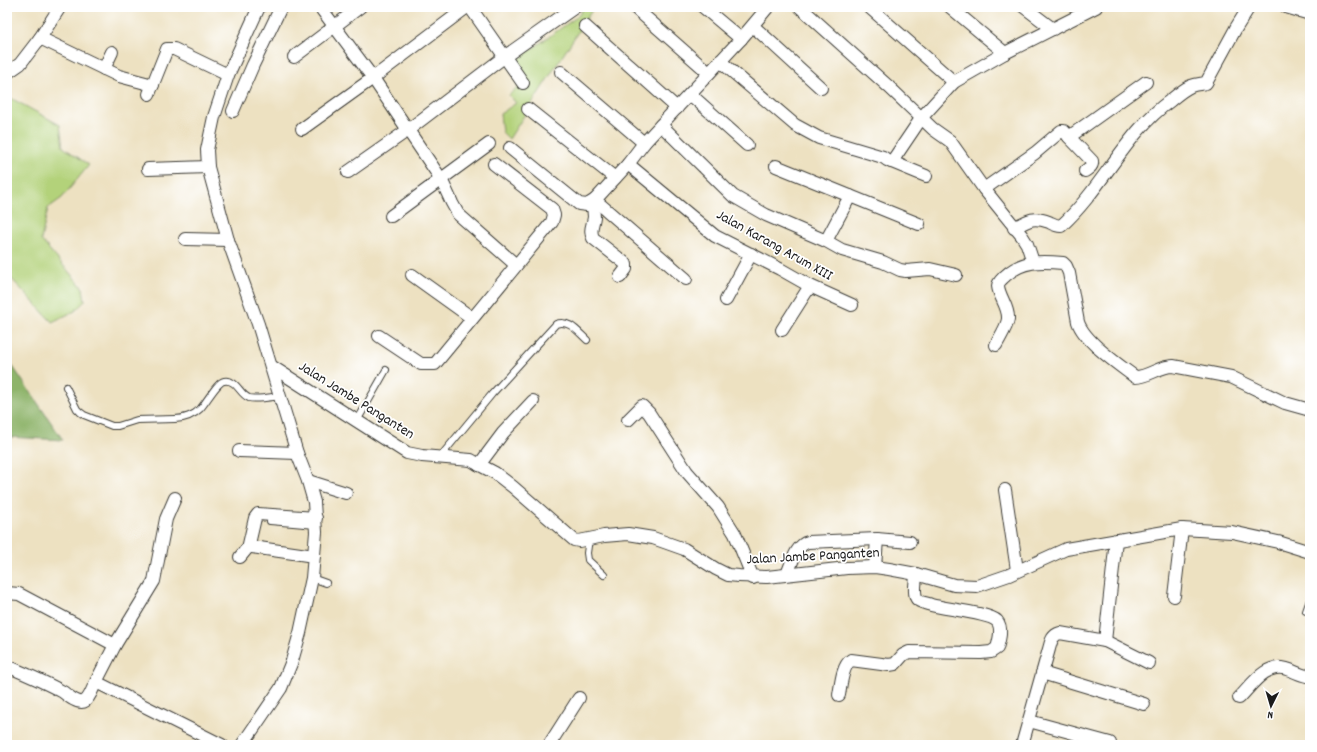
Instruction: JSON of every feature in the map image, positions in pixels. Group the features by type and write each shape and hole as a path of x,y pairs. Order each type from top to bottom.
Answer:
{"street":[{"path":"7,73 20,64 40,38 60,7"},
{"path":"242,745 281,688 292,661 300,633 312,578 316,522 314,502 308,481 297,453 258,324 228,240 208,168 207,150 214,117 228,75 259,7"},
{"path":"233,111 281,7"},
{"path":"320,7 373,78 441,179 458,214 516,265"},
{"path":"294,56 360,7"},
{"path":"302,129 468,7 522,83"},
{"path":"348,172 408,130 504,57 575,7"},
{"path":"634,7 709,73"},
{"path":"703,7 741,39"},
{"path":"510,148 579,204 587,205 594,201 628,164 644,143 753,26 768,7"},
{"path":"800,7 922,117 932,129 950,141 984,189 1028,244 1033,262"},
{"path":"869,7 954,82"},
{"path":"950,7 1005,53"},
{"path":"1024,7 1053,29"},
{"path":"891,162 922,117 954,82 1005,53 1096,7"},
{"path":"1014,228 1032,218 1042,219 1057,226 1061,226 1083,204 1131,138 1157,110 1191,86 1206,83 1228,41 1249,7"},
{"path":"1286,7 1310,14"},
{"path":"585,26 677,108"},
{"path":"753,26 821,88"},
{"path":"40,38 119,76 151,89 167,49 170,48 228,75"},
{"path":"104,69 112,52"},
{"path":"720,61 795,125 819,138 883,157 891,162 926,176"},
{"path":"561,72 644,143"},
{"path":"1069,136 1146,82"},
{"path":"690,94 747,145"},
{"path":"528,108 615,178"},
{"path":"661,125 733,196 766,215 826,241 842,250 883,262 900,270 930,269 956,275"},
{"path":"984,189 1061,131 1064,131 1092,161 1091,167 1085,171"},
{"path":"391,216 490,144"},
{"path":"379,336 421,364 435,364 552,222 554,215 552,210 494,164"},
{"name":"Jalan Karang Arum XIII","path":"628,164 715,236 810,286 852,305"},
{"path":"776,166 919,224"},
{"path":"148,169 208,168"},
{"path":"826,241 850,196"},
{"path":"594,201 594,218 591,234 593,238 626,264 626,269 620,277"},
{"path":"594,201 686,279"},
{"path":"185,239 228,240"},
{"path":"726,300 751,254"},
{"path":"996,345 1008,319 998,287 999,282 1014,268 1021,265 1033,262 1064,263 1068,273 1080,329 1104,354 1135,377 1141,377 1166,366 1231,376 1285,403 1310,410"},
{"path":"412,276 472,318"},
{"path":"782,330 810,286"},
{"name":"Jalan Jambe Panganten","path":"271,366 407,453 476,463 495,473 513,486 574,540 579,541 628,534 653,538 684,549 728,575 753,578 847,568 875,568 916,574 954,585 977,586 1009,574 1066,548 1182,529 1232,532 1278,542 1310,552"},
{"path":"476,463 533,401"},
{"path":"628,420 642,406 649,413 688,472 718,507 735,534 753,578"},
{"path":"239,451 297,453"},
{"path":"308,481 346,494"},
{"path":"1005,490 1017,570"},
{"path":"7,666 48,684 81,702 88,698 115,645 154,581 166,519 175,498"},
{"path":"240,557 249,546 258,514 316,522"},
{"path":"1174,596 1182,529"},
{"path":"787,574 799,548 803,543 877,539 910,542"},
{"path":"875,568 877,539"},
{"path":"1105,641 1116,540"},
{"path":"249,546 314,556"},
{"path":"839,695 845,667 851,660 889,665 895,664 903,655 909,652 981,653 991,652 997,648 1000,639 999,625 997,621 989,616 939,607 919,601 915,594 916,574"},
{"path":"7,593 19,594 115,645"},
{"path":"1022,745 1042,673 1051,644 1056,634 1060,633 1105,641 1149,663"},
{"path":"1239,698 1261,675 1273,667 1287,669 1307,676 1310,675"},
{"path":"1042,673 1144,704"},
{"path":"96,682 222,745"},
{"path":"549,745 579,698"},
{"path":"1029,722 1110,743"}],"lane":[{"path":"440,457 492,394 556,324 561,322 567,323 587,340"},
{"path":"357,421 386,370"},
{"path":"66,387 76,409 84,415 115,426 137,420 181,419 190,416 201,408 218,385 225,381 232,382 246,396 251,398 280,396"},
{"path":"267,520 316,522"},
{"path":"589,539 587,553 588,560 604,575"},
{"path":"312,578 326,583"},
{"path":"1306,611 1310,600"}],"green space":[{"path":"584,7 594,7 509,139 502,132 500,114 516,103 509,95 524,81 512,63 578,16"},
{"path":"7,96 60,125 63,147 89,165 62,198 48,208 41,240 83,288 85,301 75,311 52,322 7,274"},
{"path":"7,358 63,440 7,437"}]}
